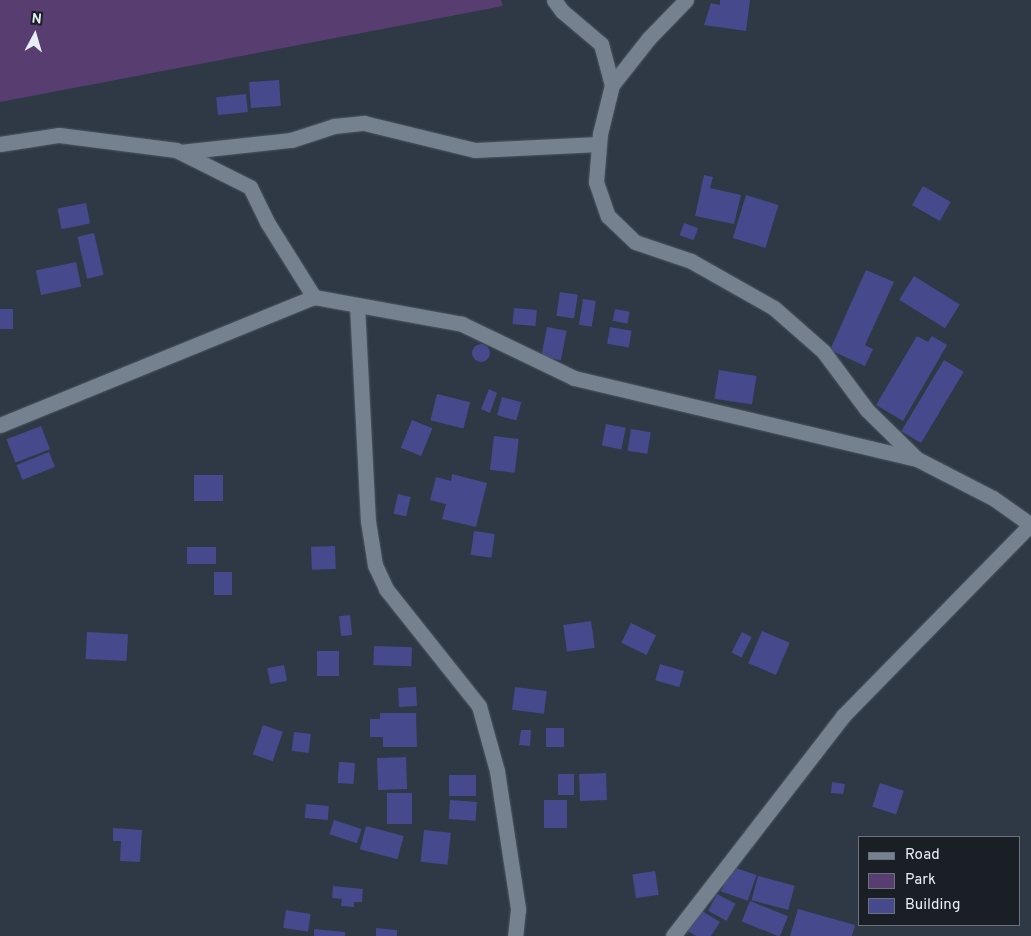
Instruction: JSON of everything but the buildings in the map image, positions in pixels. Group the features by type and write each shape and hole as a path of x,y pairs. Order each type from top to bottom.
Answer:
{"street":[{"path":"554,0 562,11 601,44 612,85"},
{"path":"686,0 649,38 612,85 599,144 596,182 608,216 635,242 691,261 774,308 823,350 867,410 917,459"},
{"path":"0,144 59,135 180,152 291,140 334,126 364,123 475,150 599,144"},
{"path":"180,152 250,187 267,222 314,297"},
{"path":"0,425 314,297 462,324 574,378 917,459 993,498 1031,525 843,716 673,936"},
{"path":"357,305 368,520 375,565 386,589 479,706 497,771 518,909 516,936"}],"green space":[{"path":"0,0 501,0 503,6 0,102"}]}
